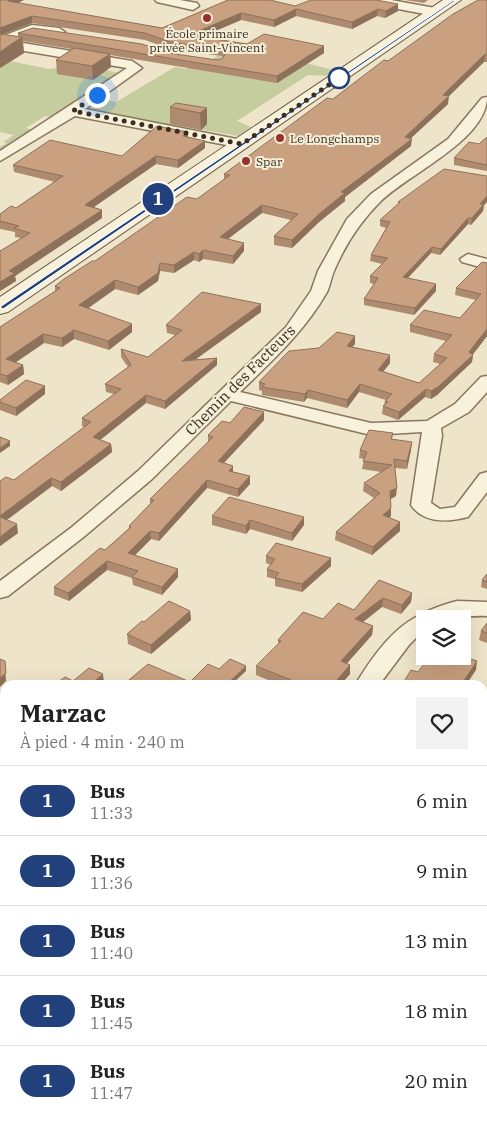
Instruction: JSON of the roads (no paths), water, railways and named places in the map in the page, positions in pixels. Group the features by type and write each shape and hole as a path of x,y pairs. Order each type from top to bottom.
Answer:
{"main road":[{"path":"0,307 191,176 210,166 454,0"}],"street":[{"path":"161,0 193,6"},
{"path":"372,0 435,12"},
{"path":"0,42 32,29 75,35"},
{"path":"0,42 97,59 136,68 0,157"},
{"path":"52,66 97,59"},
{"name":"Chemin des Facteurs","path":"0,591 79,531 145,475 292,331 319,291 326,271 352,222 376,197 453,142 487,101"},
{"path":"73,111 242,144"},
{"path":"422,165 441,169"},
{"path":"468,259 487,264"},
{"path":"226,394 370,429 431,426 462,408 484,387"},
{"path":"431,426 432,436 421,506 436,515 461,513 487,478"},
{"path":"451,610 457,608 487,609"},
{"path":"371,680 403,638 416,625"}],"place":[{"name":"École primaire privée Saint-Vincent","path":"207,18"},
{"name":"Le Longchamps","path":"280,138"},
{"name":"Spar","path":"246,161"}]}
